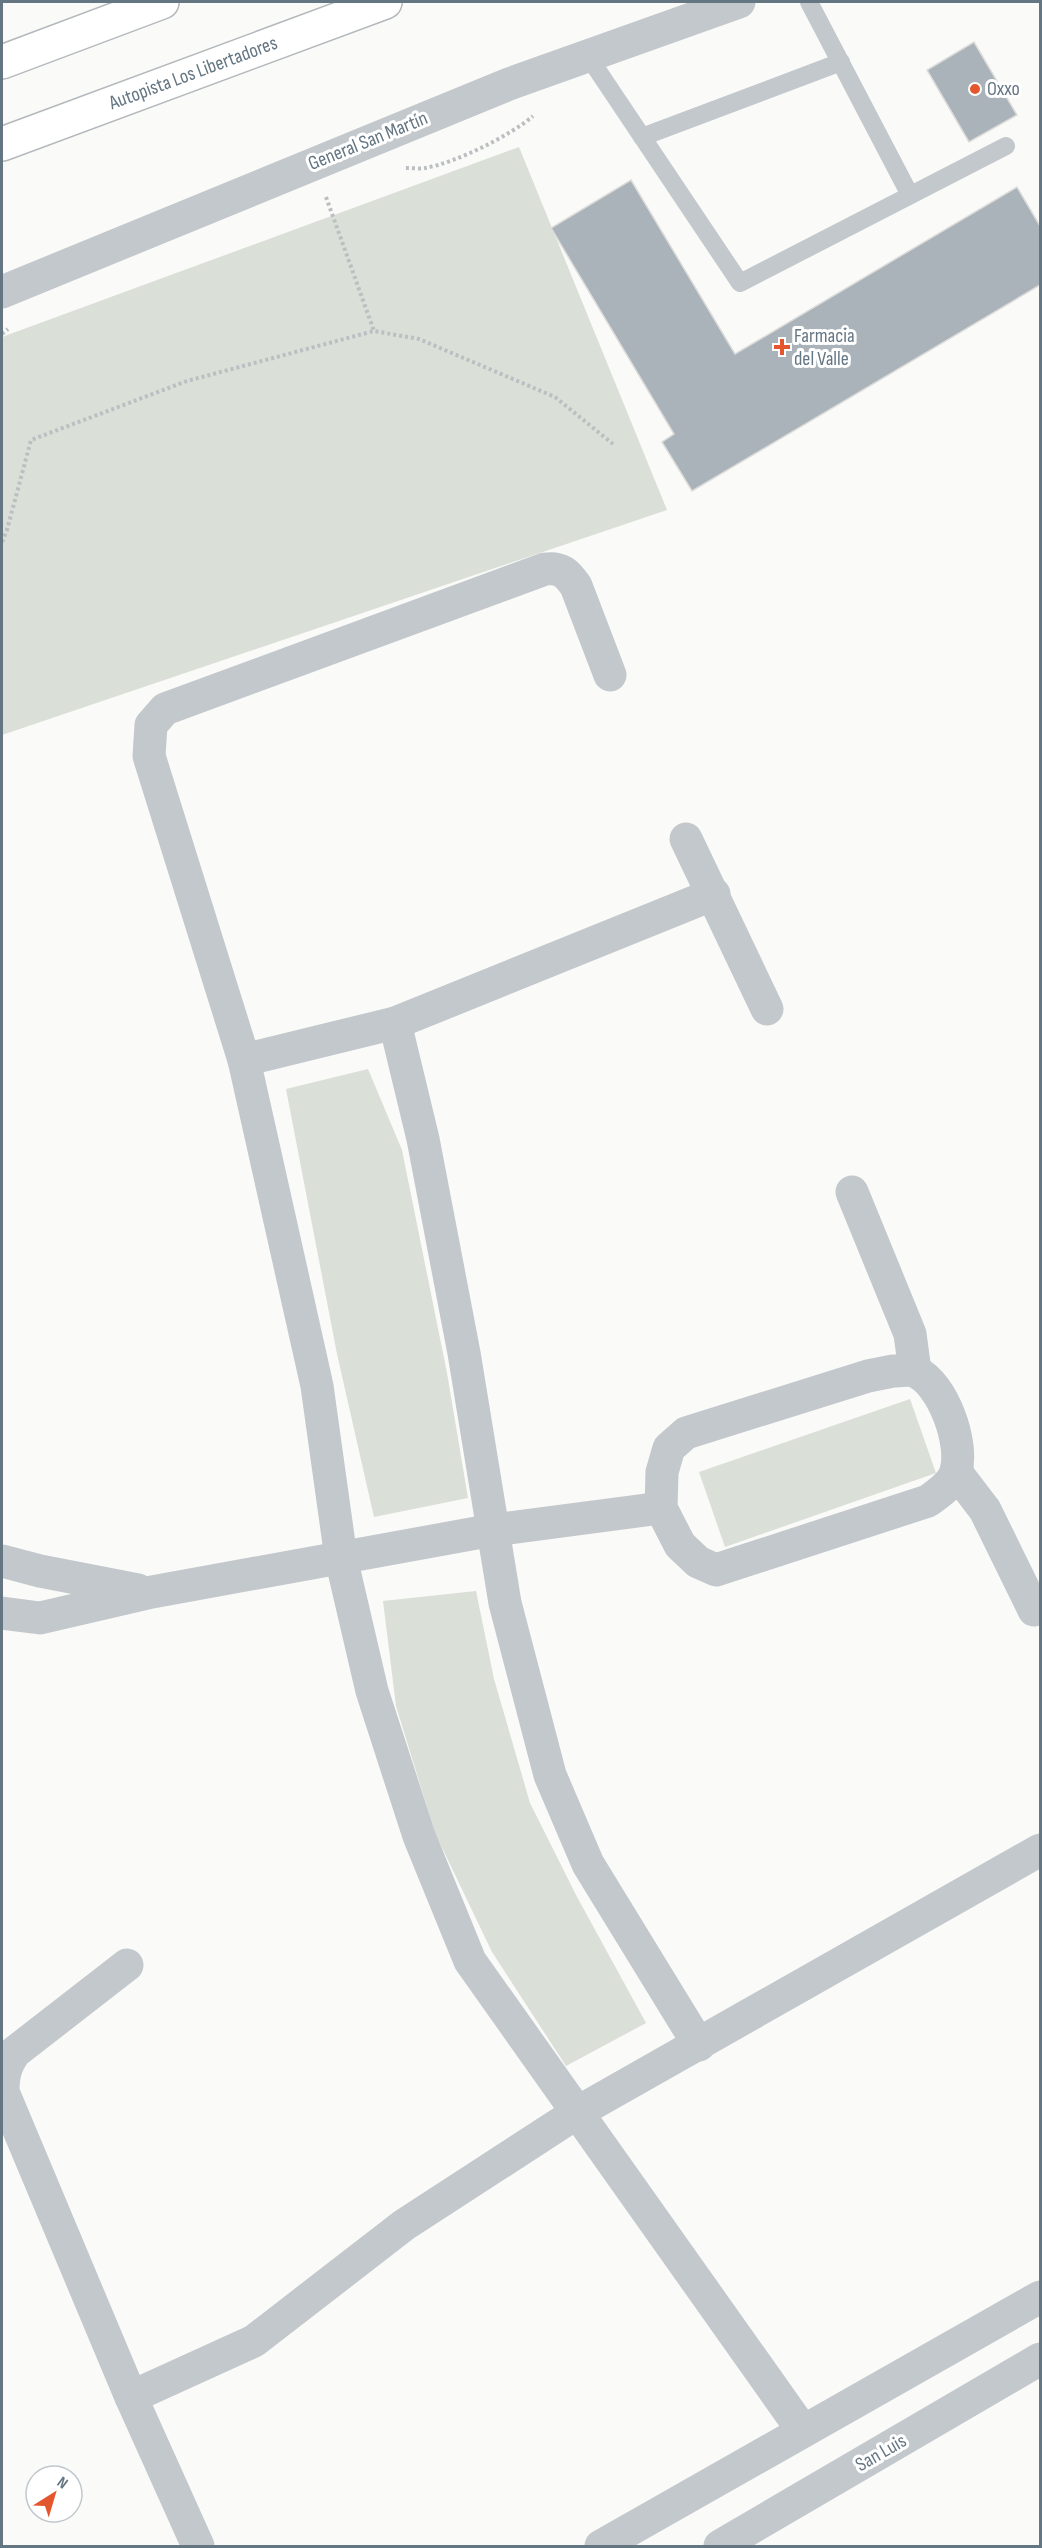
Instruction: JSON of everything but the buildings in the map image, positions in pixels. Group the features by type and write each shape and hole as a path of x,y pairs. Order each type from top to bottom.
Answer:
{"highway":[{"path":"2,62 162,2"},
{"name":"Autopista Los Libertadores","path":"2,144 385,2"}],"street":[{"name":"General San Martín","path":"2,292 314,162 509,84 739,2"},
{"path":"610,675 576,586 568,574 556,567 545,569 165,709 151,725 148,756 244,1060 317,1386 341,1558 372,1691 419,1836 470,1961 803,2431"},
{"path":"686,839 767,1009"},
{"path":"244,1060 395,1023 714,894"},
{"path":"395,1023 423,1138 464,1353 505,1603 550,1775 588,1864 699,2045"},
{"path":"852,1192 909,1334 915,1371"},
{"path":"893,1371 915,1371 934,1385 952,1424 958,1449 956,1472 947,1486 928,1501 716,1570 698,1562 680,1545 661,1508 662,1472 669,1448 686,1433 868,1376 893,1371"},
{"path":"956,1472 985,1510 1034,1610"},
{"path":"2,1613 40,1618 152,1592 493,1530 661,1508"},
{"path":"2,1561 40,1571 152,1592"},
{"path":"130,2397 254,2341 404,2225 578,2112 1041,1850"},
{"path":"127,1965 15,2052 3,2075 3,2092 130,2397 198,2547"},
{"path":"601,2547 1041,2297"},
{"name":"San Luis","path":"720,2547 1041,2359"}],"lane":[{"path":"809,2 910,195"},
{"path":"588,56 740,283 1006,146"},
{"path":"642,137 841,62"}],"path":[{"path":"314,162 374,331"},
{"path":"2,542 8,530 31,440 187,381 374,331 419,339 555,397 613,444"}],"shaded area":[{"path":"519,147 667,510 2,735 2,337"},
{"path":"368,1069 402,1150 447,1373 468,1498 374,1517 337,1354 286,1089"},
{"path":"910,1399 936,1473 725,1547 699,1472"},
{"path":"476,1591 494,1679 530,1803 576,1895 646,2023 566,2066 492,1952 435,1833 396,1706 383,1601"}],"place":[{"name":"Oxxo","path":"975,89"},
{"name":"Farmacia del Valle","path":"782,347"}]}
